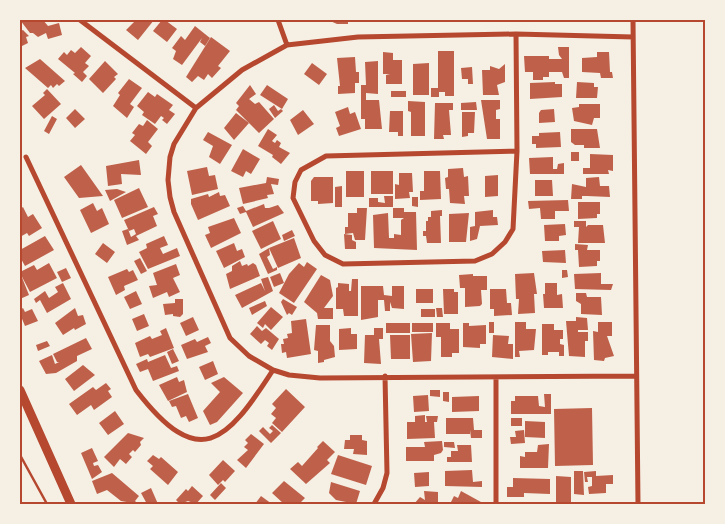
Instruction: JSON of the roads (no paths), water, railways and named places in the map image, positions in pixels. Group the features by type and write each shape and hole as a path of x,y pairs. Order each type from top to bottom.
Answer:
{"main road":[{"path":"20,390 71,504"}],"street":[{"path":"80,20 196,108"},
{"path":"278,20 287,45"},
{"path":"633,20 638,504"},
{"path":"516,34 517,151 513,229 505,242 492,254 476,261 343,264 325,255 314,241 293,198 294,182 301,170 326,156 517,151"},
{"path":"633,37 516,34 358,37 287,45 242,70 196,108 174,144 170,157 168,180 174,212 230,338 249,356 273,370 305,378 385,376 636,376"},
{"path":"26,158 136,390 150,409 169,427 184,437 198,440 220,434 249,407 273,370"},
{"path":"374,504 383,488 387,473 385,376"},
{"path":"496,377 496,504"}]}
